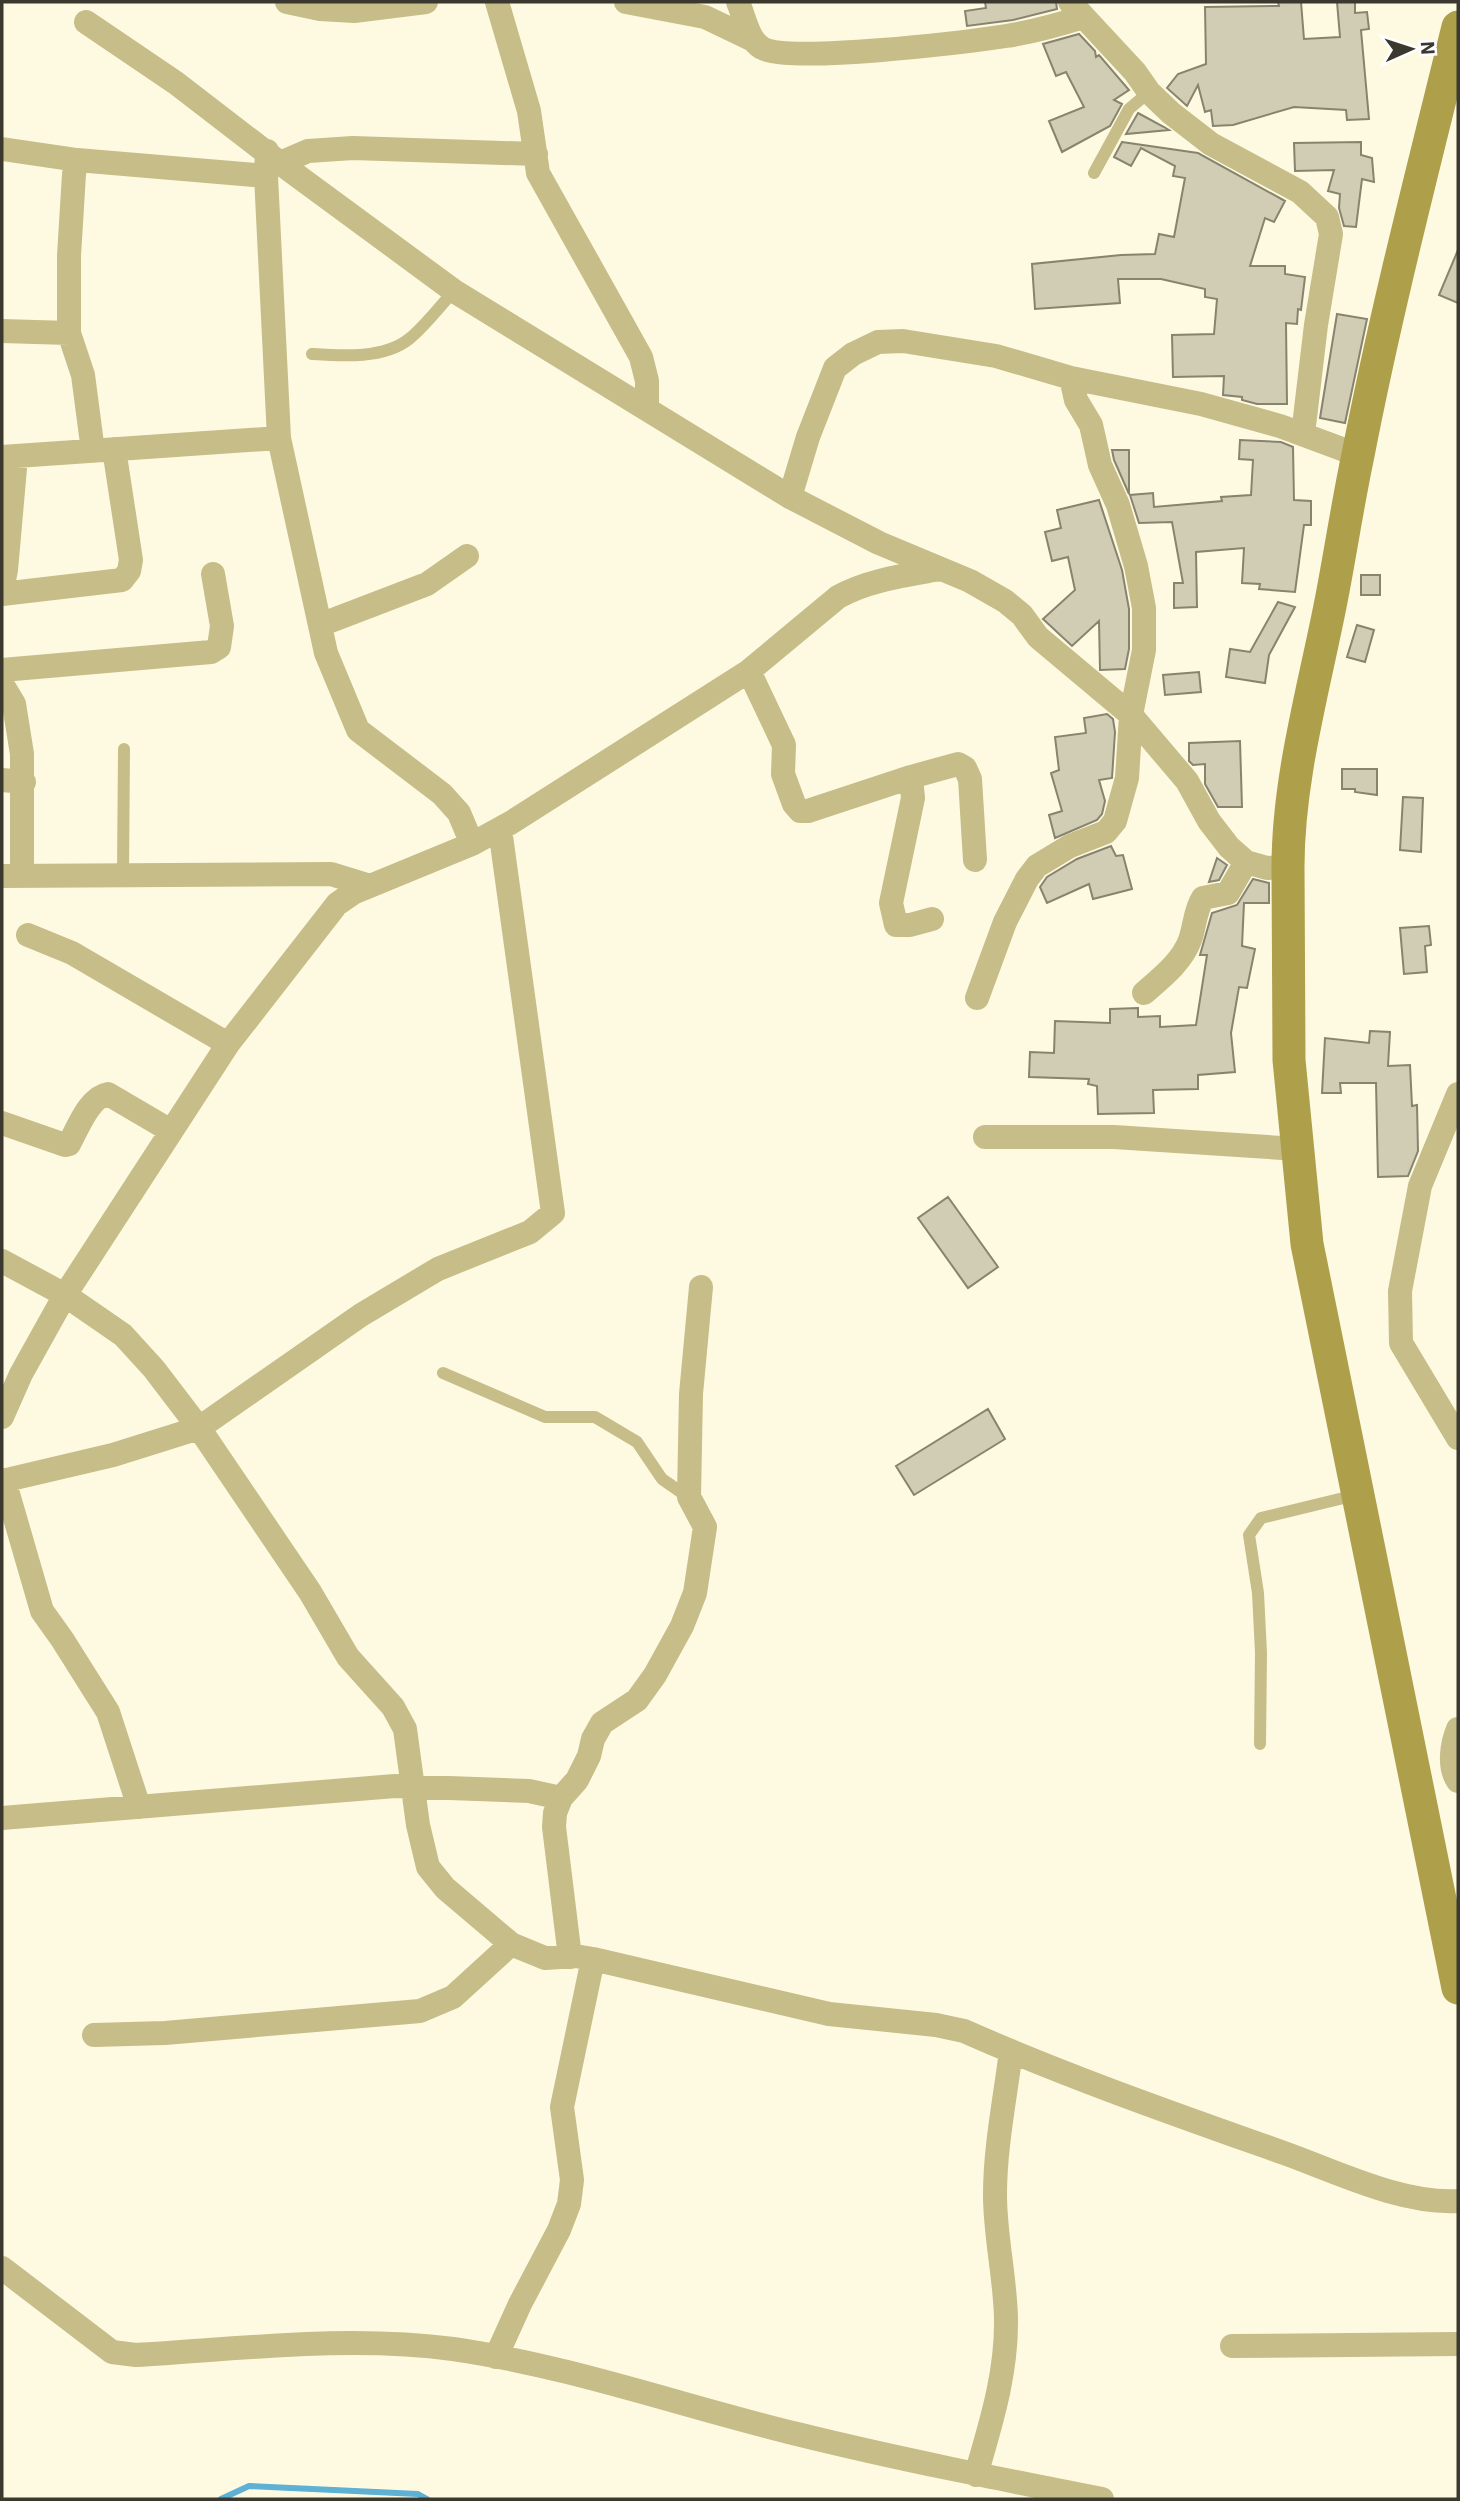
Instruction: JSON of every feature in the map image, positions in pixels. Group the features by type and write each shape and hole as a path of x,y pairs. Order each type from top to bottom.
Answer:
{"main road":[{"path":"1458,27 1453,71 1410,220 1358,455 1297,769 1288,835 1289,1060 1307,1244 1357,1495 1449,1902 1458,1988"}],"street":[{"path":"287,2 354,12 426,2"},
{"path":"497,2 529,111 538,173 641,357 647,381 647,409"},
{"path":"626,2 705,17 753,40 761,48 781,54 876,50 1007,36 1076,6 1135,72 1149,92 1171,113 1211,144 1300,192 1327,217 1331,234 1316,325 1303,434"},
{"path":"738,2 753,40"},
{"path":"86,22 176,83 271,163 454,290 789,497 879,543 988,589 1022,615 1048,646 1131,715 1187,781 1209,821 1229,847 1246,862 1267,868 1288,867"},
{"path":"2,149 78,160 271,163 308,151 353,148 536,154"},
{"path":"78,160 74,174 69,256 69,333 104,450 131,560 130,571 122,580 2,592 6,570 9,457 104,450 279,438"},
{"path":"271,163 279,438 326,653 358,730 442,794 459,813 472,844"},
{"path":"2,331 69,333"},
{"path":"789,497 808,437 835,368 853,354 878,342 922,343 996,356 1071,378 1201,404 1303,434 1358,455"},
{"path":"977,998 1005,922 1027,879 1037,866 1070,846 1106,832 1115,821 1127,778 1131,715 1144,650 1144,608 1118,505 1100,465 1091,425 1076,400 1071,378"},
{"path":"320,625 427,584 467,556"},
{"path":"2,1417 21,1374 65,1295 171,1131 228,1044 337,904 353,893 472,844 500,829 749,671 838,597 849,591 900,576 940,569"},
{"path":"2,670 211,652 219,647 222,626 213,574"},
{"path":"749,671 784,745 783,774 794,804 800,810 808,811 958,764 965,768 970,779 975,860"},
{"path":"2,684 14,704 12,876 331,874 370,886"},
{"path":"911,777 913,798 891,903 896,925 910,925 932,919"},
{"path":"139,1807 108,1713 42,1612 3,1481 113,1455 199,1428 372,1308 438,1269 530,1232 553,1213 500,829"},
{"path":"1144,993 1171,970 1190,942 1198,904 1203,898 1228,892 1246,862"},
{"path":"28,935 72,953 228,1044"},
{"path":"2,1123 65,1145 69,1144 94,1101 100,1095 108,1094 171,1131"},
{"path":"1458,1094 1420,1186 1400,1291 1401,1343 1458,1438"},
{"path":"985,1137 1114,1137 1298,1149"},
{"path":"2,1261 65,1295 123,1335 138,1350 199,1428 310,1592 348,1657 393,1707 405,1729 418,1825 428,1867 445,1888 511,1944 545,1958 582,1958 829,2014 936,2025 964,2031 1136,2100 1374,2185 1430,2201 1458,2202"},
{"path":"496,2357 559,2230 569,2204 572,2180 562,2107 582,1958 554,1827 555,1814 561,1798 577,1780 602,1723 637,1700 655,1675 682,1626 695,1593 705,1527 689,1497 691,1394 701,1287"},
{"path":"1458,1729 1452,1743 1454,1776 1458,1780"},
{"path":"2,1818 413,1785 529,1791 561,1798"},
{"path":"93,2035 164,2033 420,2011 453,1997 511,1944"},
{"path":"976,2475 997,2404 1005,2350 1006,2317 996,2230 995,2194 997,2157 1012,2051"},
{"path":"2,2268 112,2352 136,2355 354,2342 451,2349 543,2365 796,2434 976,2475 1102,2499"},
{"path":"1232,2346 1458,2344"}],"lane":[{"path":"1094,173 1129,109 1149,92"},
{"path":"312,355 341,356 392,349 409,339 454,290"},
{"path":"123,874 124,748"},
{"path":"443,1373 545,1417 595,1417 637,1442 662,1479 689,1497"},
{"path":"1260,1744 1258,1593 1249,1535 1261,1518 1357,1495"}],"building":[{"path":"985,2 1056,2 1057,9 1013,20 967,26 965,11 986,8"},
{"path":"1278,2 1301,2 1304,39 1340,37 1337,2 1355,2 1355,13 1367,12 1369,29 1361,30 1369,119 1347,120 1346,110 1294,107 1233,125 1213,126 1211,110 1205,112 1198,85 1187,106 1167,88 1178,74 1206,64 1205,7 1279,6"},
{"path":"1079,34 1095,51 1096,57 1099,55 1129,90 1114,100 1122,104 1110,126 1062,152 1049,121 1084,107 1066,72 1056,76 1043,44"},
{"path":"1138,113 1164,127 1169,130 1126,134"},
{"path":"1122,142 1198,153 1285,201 1274,222 1265,218 1250,266 1285,266 1285,274 1305,277 1297,324 1286,323 1287,404 1257,404 1242,400 1242,397 1223,395 1224,376 1173,377 1172,335 1214,334 1217,299 1205,297 1205,289 1161,279 1118,279 1120,303 1035,309 1032,264 1155,254 1159,234 1174,237 1185,178 1173,176 1175,166 1141,148 1131,166 1114,157"},
{"path":"1361,142 1361,155 1372,158 1374,182 1362,179 1356,227 1344,226 1339,208 1340,194 1328,191 1334,170 1295,171 1294,143"},
{"path":"1458,250 1458,303 1439,295"},
{"path":"1337,314 1367,319 1345,423 1320,418"},
{"path":"1240,440 1281,442 1293,447 1294,500 1311,501 1311,525 1304,525 1295,592 1259,589 1260,584 1242,583 1244,548 1196,552 1197,607 1174,608 1174,583 1183,583 1172,522 1139,523 1130,495 1153,493 1154,507 1222,501 1221,497 1251,495 1253,460 1239,459"},
{"path":"1112,450 1129,450 1129,494 1114,460"},
{"path":"1099,500 1122,570 1129,609 1129,649 1125,669 1100,670 1099,621 1072,646 1043,619 1075,590 1068,557 1052,561 1045,532 1061,528 1057,510"},
{"path":"1361,575 1380,575 1380,595 1361,595"},
{"path":"1278,602 1295,607 1269,655 1265,683 1226,677 1230,649 1250,652"},
{"path":"1357,625 1374,630 1365,662 1347,657"},
{"path":"1199,672 1201,692 1165,695 1163,675"},
{"path":"1107,714 1113,719 1115,732 1112,778 1099,780 1105,801 1102,814 1097,820 1055,838 1049,815 1062,811 1051,773 1059,770 1055,737 1086,733 1084,718"},
{"path":"1240,741 1242,807 1218,807 1205,784 1205,764 1193,765 1189,761 1189,743"},
{"path":"1342,769 1377,769 1377,795 1355,792 1355,789 1342,789"},
{"path":"1403,797 1423,798 1421,852 1400,850"},
{"path":"1111,846 1116,856 1123,855 1132,889 1093,899 1089,884 1047,903 1040,887 1047,877 1077,859"},
{"path":"1217,858 1227,865 1219,880 1209,882"},
{"path":"1253,879 1269,883 1269,903 1244,903 1242,946 1255,949 1247,988 1239,987 1231,1033 1235,1072 1198,1075 1198,1089 1153,1090 1154,1113 1098,1114 1097,1086 1088,1084 1089,1079 1029,1077 1030,1052 1054,1053 1055,1021 1110,1023 1110,1009 1138,1008 1138,1017 1160,1016 1160,1027 1196,1025 1207,955 1200,955 1212,913 1237,905"},
{"path":"1429,926 1431,945 1425,946 1427,972 1404,974 1400,928"},
{"path":"1370,1031 1390,1032 1388,1066 1410,1065 1412,1106 1417,1105 1418,1151 1408,1176 1378,1177 1376,1083 1340,1083 1341,1093 1322,1093 1325,1038 1369,1043"},
{"path":"948,1197 998,1267 968,1288 918,1218"},
{"path":"988,1409 1005,1439 914,1495 896,1466"}],"waterway":[{"path":"221,2499 249,2486 418,2494 427,2499"}]}
